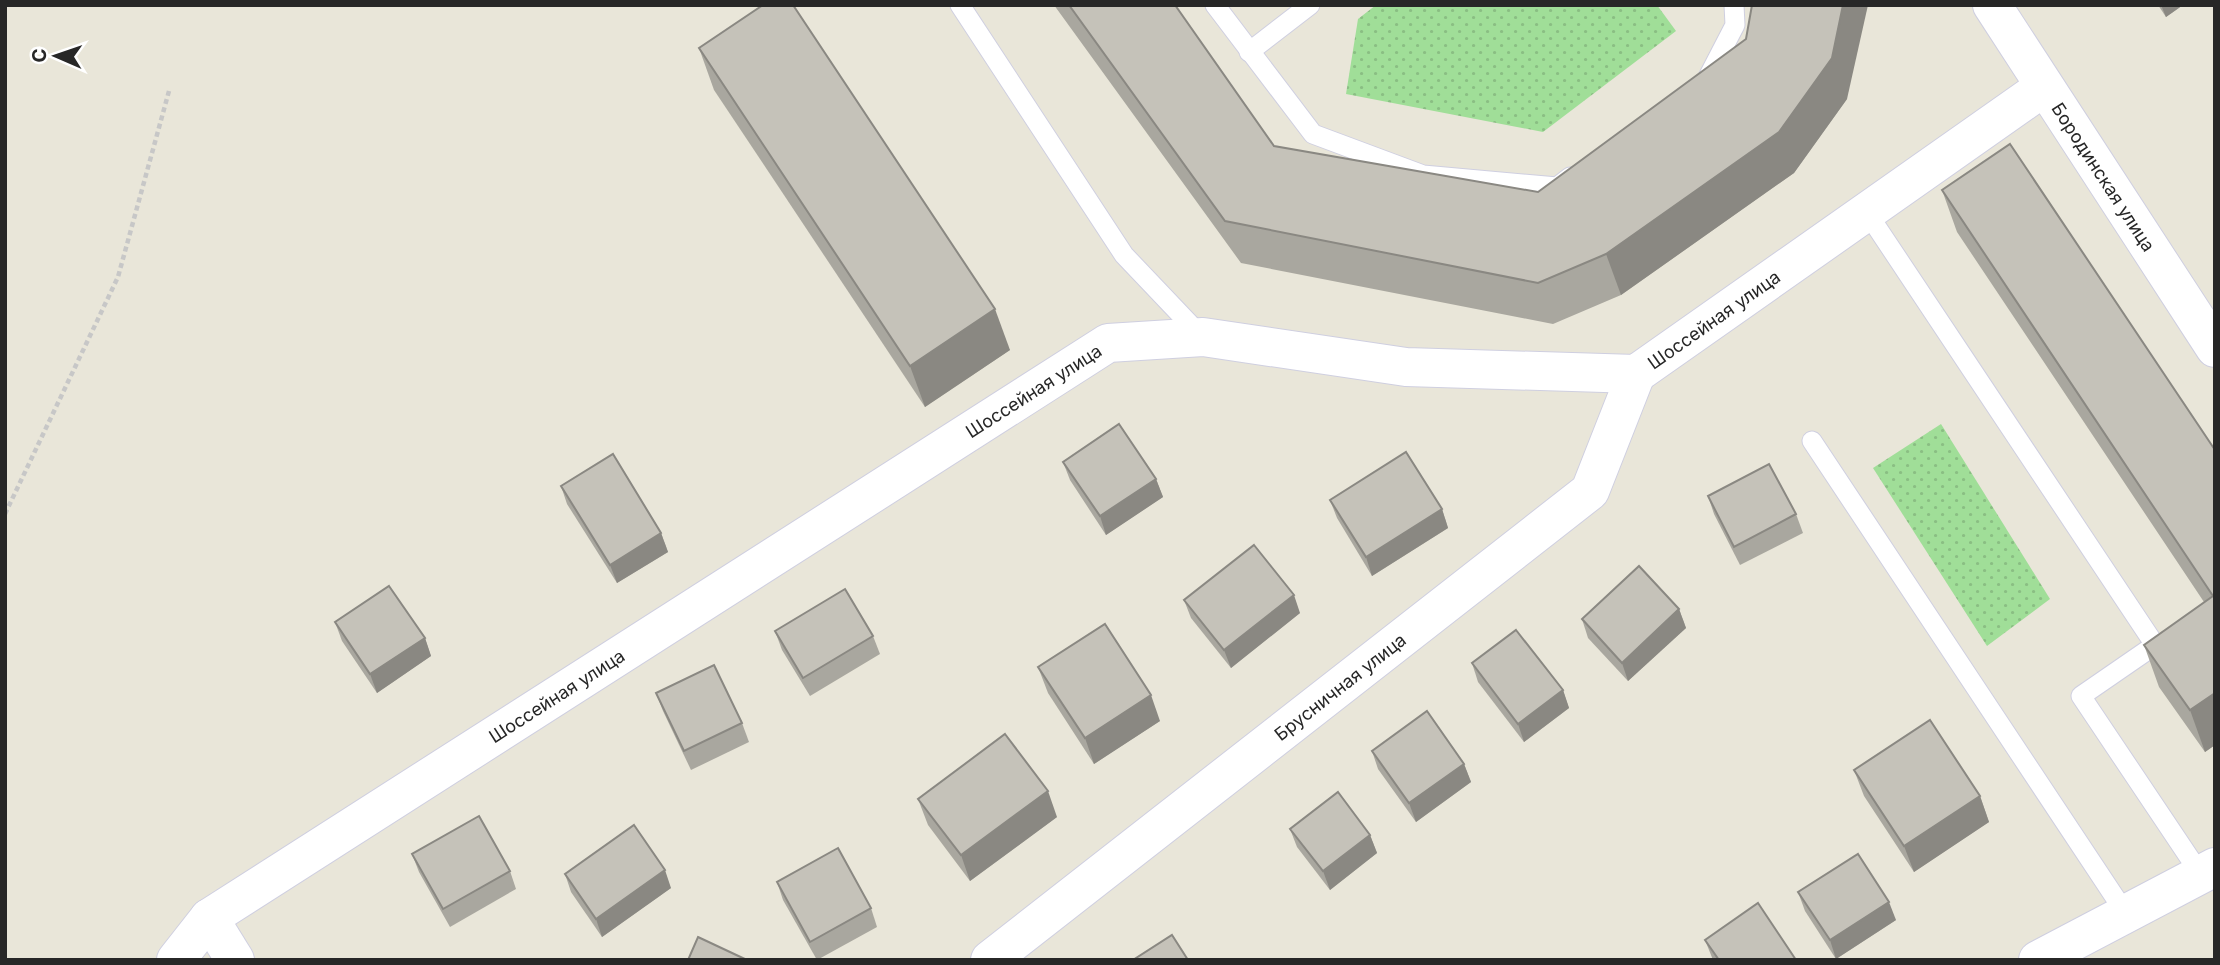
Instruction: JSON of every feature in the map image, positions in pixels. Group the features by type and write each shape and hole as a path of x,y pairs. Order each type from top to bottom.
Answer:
{"street":[{"name":"Бородинская улица","path":"1992,5 2215,348"},
{"name":"Шоссейная улица","path":"176,960 209,918 1108,343 1203,337 1406,368 1636,374 2044,87"},
{"name":"Брусничная улица","path":"990,960 1590,491 1636,374"},
{"path":"2038,960 2208,871"},
{"path":"209,918 235,960"}],"lane":[{"path":"960,5 1124,255 1203,337"},
{"path":"1215,5 1314,134 1423,175 1557,187 1590,163"},
{"path":"1249,52 1310,5"},
{"path":"1686,94 1708,79 1735,24 1734,5"},
{"path":"1866,211 2155,645 2081,696 2208,871"},
{"path":"1812,441 2126,914"}],"path":[{"path":"5,514 118,277 169,91"}],"green space":[{"path":"1376,5 1657,5 1676,31 1543,132 1346,94 1358,19"},
{"path":"1941,424 2050,599 1987,646 1873,468"}],"building":[{"path":"763,5 793,5 995,309 910,366 699,48"},
{"path":"1069,5 1175,5 1274,146 1538,192 1746,39 1752,5 1843,5 1832,58 1779,132 1606,254 1538,283 1225,221"},
{"path":"2010,144 2215,450 2215,693 2190,710 2144,645 2213,596 1942,190"},
{"path":"1119,424 1156,479 1100,516 1063,462"},
{"path":"1406,452 1442,509 1366,557 1330,500"},
{"path":"613,454 661,533 610,565 561,486"},
{"path":"1769,464 1796,514 1734,547 1708,496"},
{"path":"1254,545 1294,595 1224,650 1184,600"},
{"path":"1639,566 1679,609 1622,663 1582,619"},
{"path":"389,586 425,638 370,674 335,622"},
{"path":"845,589 873,636 803,678 775,631"},
{"path":"1105,624 1151,695 1085,738 1038,667"},
{"path":"1516,630 1563,690 1518,724 1472,663"},
{"path":"714,665 742,723 684,751 656,693"},
{"path":"1427,711 1464,764 1409,803 1372,751"},
{"path":"1930,720 1980,796 1904,846 1854,770"},
{"path":"1005,734 1048,791 961,855 918,799"},
{"path":"1338,792 1370,835 1323,871 1290,829"},
{"path":"479,816 510,871 443,909 412,854"},
{"path":"634,825 665,870 596,919 565,874"},
{"path":"838,848 871,908 810,942 777,882"},
{"path":"1858,854 1889,902 1830,940 1798,892"},
{"path":"1758,903 1796,960 1719,960 1705,940"},
{"path":"1172,935 1188,960 1133,960"},
{"path":"698,937 747,960 688,960"}]}
